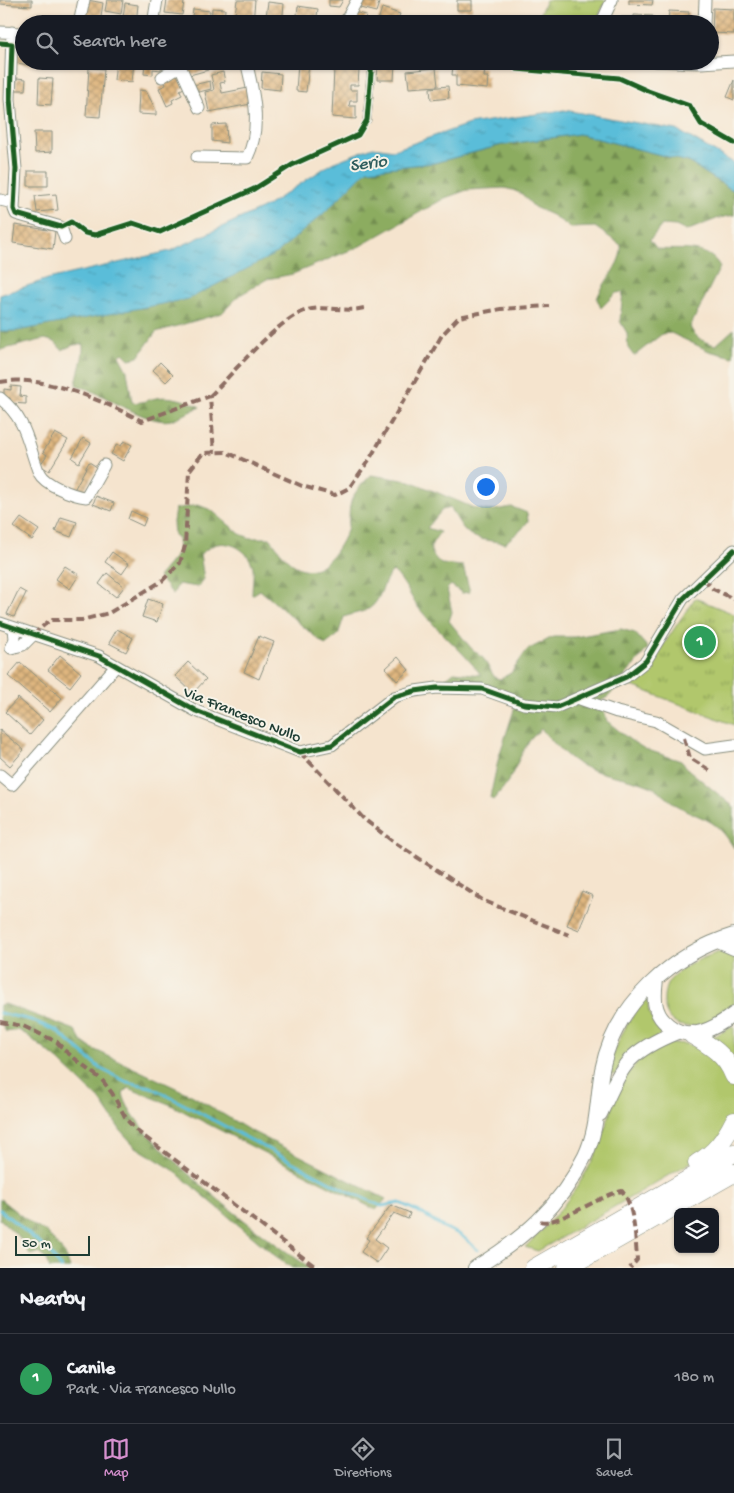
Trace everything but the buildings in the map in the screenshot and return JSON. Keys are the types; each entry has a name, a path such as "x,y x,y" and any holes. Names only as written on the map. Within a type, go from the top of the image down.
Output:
{"highway":[{"path":"684,1033 713,1047 730,1067 734,1076"},
{"path":"608,1225 614,1212 710,1156 723,1141 734,1121"},
{"path":"534,1268 734,1154"},
{"path":"567,1268 734,1173"},
{"path":"691,1208 734,1184"},
{"path":"582,1268 674,1217"}],"street":[{"path":"81,15 84,0"},
{"path":"154,15 156,0"},
{"path":"349,15 357,0"},
{"path":"604,15 612,0"},
{"path":"704,15 705,0"},
{"path":"6,32 16,168 14,203 16,214 60,227 65,239"},
{"path":"719,61 734,61"},
{"path":"162,77 172,70"},
{"path":"183,70 199,108"},
{"path":"197,157 247,158 252,146 256,99 248,70"},
{"path":"367,120 371,70"},
{"path":"0,200 14,203"},
{"path":"0,398 20,421 30,440 40,474 50,483 75,496 86,497 104,465"},
{"name":"Via Francesco Nullo","path":"0,623 100,656 196,711 300,752 332,745 394,697 415,691 437,688 482,689 524,704 557,707 580,699 626,677 646,660 683,599 734,550"},
{"path":"12,648 15,639 14,628"},
{"path":"0,652 23,645 33,635"},
{"path":"0,775 12,785 116,666"},
{"path":"580,699 617,712 656,721 705,750 734,745"},
{"path":"594,1129 603,1068 611,1042 624,1016 637,998 656,979 693,952 734,935"},
{"path":"718,941 734,948"},
{"path":"656,979 657,1010 666,1023 684,1033"},
{"path":"476,1268 502,1252 542,1220 567,1187 586,1154 594,1129 628,1059 645,1045 684,1033 708,1030 734,1014"}],"green space":[{"path":"546,0 606,0 599,15 539,15"},
{"path":"579,134 688,162 734,191 734,215 719,218 686,231 676,226 662,225 650,240 657,249 701,252 715,260 720,267 690,327 701,339 716,345 734,329 733,357 709,351 671,333 662,334 634,356 628,348 627,333 620,321 623,292 616,293 601,308 597,299 616,266 621,252 621,245 595,227 571,228 552,215 534,207 522,194 504,188 467,190 445,198 360,246 293,274 267,279 240,295 222,313 156,332 138,357 129,359 123,353 119,356 127,371 132,402 167,397 200,407 171,420 150,418 76,385 83,355 83,344 73,345 62,350 55,342 45,339 0,350 0,331 17,331 347,189 367,170 434,163 502,145"},
{"path":"371,475 410,481 474,508 489,511 512,507 527,513 528,521 522,529 505,543 484,540 471,535 461,526 451,508 442,510 427,528 440,532 431,545 433,555 441,564 463,566 470,592 462,593 451,585 447,589 452,612 449,621 471,648 483,658 495,678 500,679 511,673 527,650 553,637 575,637 621,629 635,633 648,648 609,696 601,701 607,721 630,740 645,749 681,761 690,771 734,807 734,848 727,837 708,820 685,810 654,788 632,780 594,771 577,763 562,751 541,729 526,747 505,786 493,800 490,798 499,756 516,704 502,688 445,679 454,672 481,675 422,612 398,575 393,571 386,579 380,595 374,604 365,611 344,617 338,635 325,645 260,590 252,595 253,567 248,556 239,548 223,543 210,547 200,554 204,579 198,587 178,584 173,594 158,577 179,552 178,538 174,535 175,509 198,505 211,510 240,534 250,538 270,538 283,555 295,566 308,570 316,568 329,559 340,544 347,530 352,499 358,489"},
{"path":"695,598 734,614 734,725 627,684 647,669"},
{"path":"720,952 734,957 734,1007 715,1019 693,1026 683,1026 674,1022 667,1015 664,1002 668,982 687,966"},
{"path":"647,997 649,1012 662,1033 614,1075 608,1073 614,1052 623,1033 633,1014"},
{"path":"5,1004 75,1030 81,1041 91,1048 193,1096 249,1130 386,1199 376,1210 169,1104 128,1088 123,1093 131,1112 149,1135 175,1161 204,1188 266,1237 311,1268 292,1268 172,1169 136,1147 121,1131 100,1100 58,1060 18,1030 6,1032 0,1018 0,1005"},
{"path":"734,1026 734,1061 710,1038"},
{"path":"672,1043 687,1044 711,1052 734,1084 734,1116 712,1150 538,1251 525,1247 560,1210 589,1167 617,1094 626,1078 637,1063 652,1051"},
{"path":"0,1199 33,1225 47,1233 65,1254 70,1268 49,1268 46,1259 38,1253 30,1255 19,1237 0,1219"}],"water":[{"name":"Serio","path":"564,110 677,130 734,163 734,191 688,162 579,134 502,145 434,163 367,170 324,213 277,253 189,299 17,331 0,331 0,295 48,279 170,251 267,206 332,163 373,147 394,150 469,124"}],"waterway":[{"path":"0,1013 31,1020 57,1031 101,1069 127,1082 151,1087 345,1190 381,1206 400,1203 423,1214 443,1227 461,1235 478,1250"},
{"path":"0,1210 49,1251 61,1268"}],"marked path":[{"path":"33,635 50,620 82,620 109,613 162,581 180,563 185,546 189,471 203,453 226,452 302,486 335,495 349,488 369,460 442,335 459,317 501,309 549,306"},
{"path":"210,396 270,335 296,315 314,309 350,310 364,308"},
{"path":"0,382 35,382 73,391 110,405 142,421 210,396 214,453"},
{"path":"704,579 713,589 734,599"},
{"path":"684,738 690,758 711,771"},
{"path":"300,752 364,819 391,840 484,901 569,935"},
{"path":"0,1022 23,1026 57,1042 64,1050 102,1080 112,1093 127,1120 137,1131 317,1268"},
{"path":"540,1221 547,1222 567,1215 602,1198 622,1191 632,1214 635,1234 637,1260 630,1268"}],"cycle path":[{"path":"0,43 12,44 10,99 16,169 14,209 16,214 61,227 71,222 85,233 95,235 133,223 160,232 254,189 292,165 358,135 367,120 371,70"},
{"path":"528,70 619,78 690,106 701,124 734,143"},
{"path":"0,623 99,656 196,711 300,752 332,745 394,697 415,691 437,688 482,689 524,704 557,707 626,677 646,661 683,599 734,550"}],"place":[{"name":"Canile","path":"700,642"}]}
